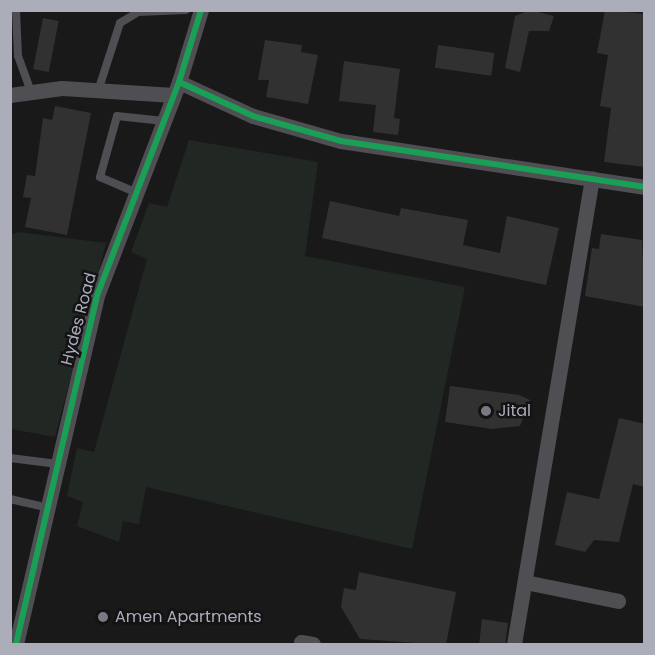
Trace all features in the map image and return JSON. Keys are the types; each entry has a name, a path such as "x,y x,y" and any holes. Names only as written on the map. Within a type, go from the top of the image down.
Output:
{"street":[{"name":"Hydes Road","path":"16,645 98,293 135,192 177,89 201,10"},
{"path":"10,95 99,88 177,89 254,116 341,141 645,187"},
{"path":"514,645 592,178"},
{"path":"525,582 618,601"}],"lane":[{"path":"16,10 18,56 31,92"},
{"path":"99,88 120,22 138,12 186,10"},
{"path":"135,192 100,177 117,117 164,121"},
{"path":"10,458 58,464"},
{"path":"10,499 48,508"}],"shaded area":[{"path":"189,140 318,162 305,256 465,287 412,549 146,487 139,524 123,521 119,542 77,526 83,502 67,496 77,448 94,452 147,259 131,252 149,203 167,207"},
{"path":"19,232 106,243 55,437 11,429 10,235"}],"building":[{"path":"530,10 554,16 549,31 529,31 520,72 505,68 515,16"},
{"path":"605,10 645,14 645,167 604,162 611,108 600,106 608,55 597,53"},
{"path":"43,18 59,21 49,72 33,69"},
{"path":"265,40 302,45 301,52 318,55 308,104 266,97 269,80 258,80"},
{"path":"438,45 494,53 491,76 435,68"},
{"path":"344,61 400,69 394,118 400,119 398,135 373,132 376,105 339,101"},
{"path":"55,106 91,113 67,235 25,227 31,198 23,197 27,175 35,176 43,118 52,120"},
{"path":"330,201 399,216 401,208 468,220 463,245 500,253 507,216 559,228 546,285 322,238"},
{"path":"601,234 642,240 645,307 585,296 592,248 599,249"},
{"name":"Jital","path":"450,386 519,395 530,400 520,426 492,429 445,422"},
{"path":"619,418 645,424 645,487 633,484 619,542 594,540 585,552 555,545 567,492 599,499"},
{"path":"359,572 456,592 446,645 360,639 341,607 344,588 356,590"},
{"path":"482,619 508,623 505,645 479,645"}],"cycle path":[{"path":"16,644 98,293 179,82 201,10"},
{"path":"179,82 253,116 341,141 644,187"}],"place":[{"name":"Jital","path":"486,411"},
{"name":"Amen Apartments","path":"103,617"}]}
